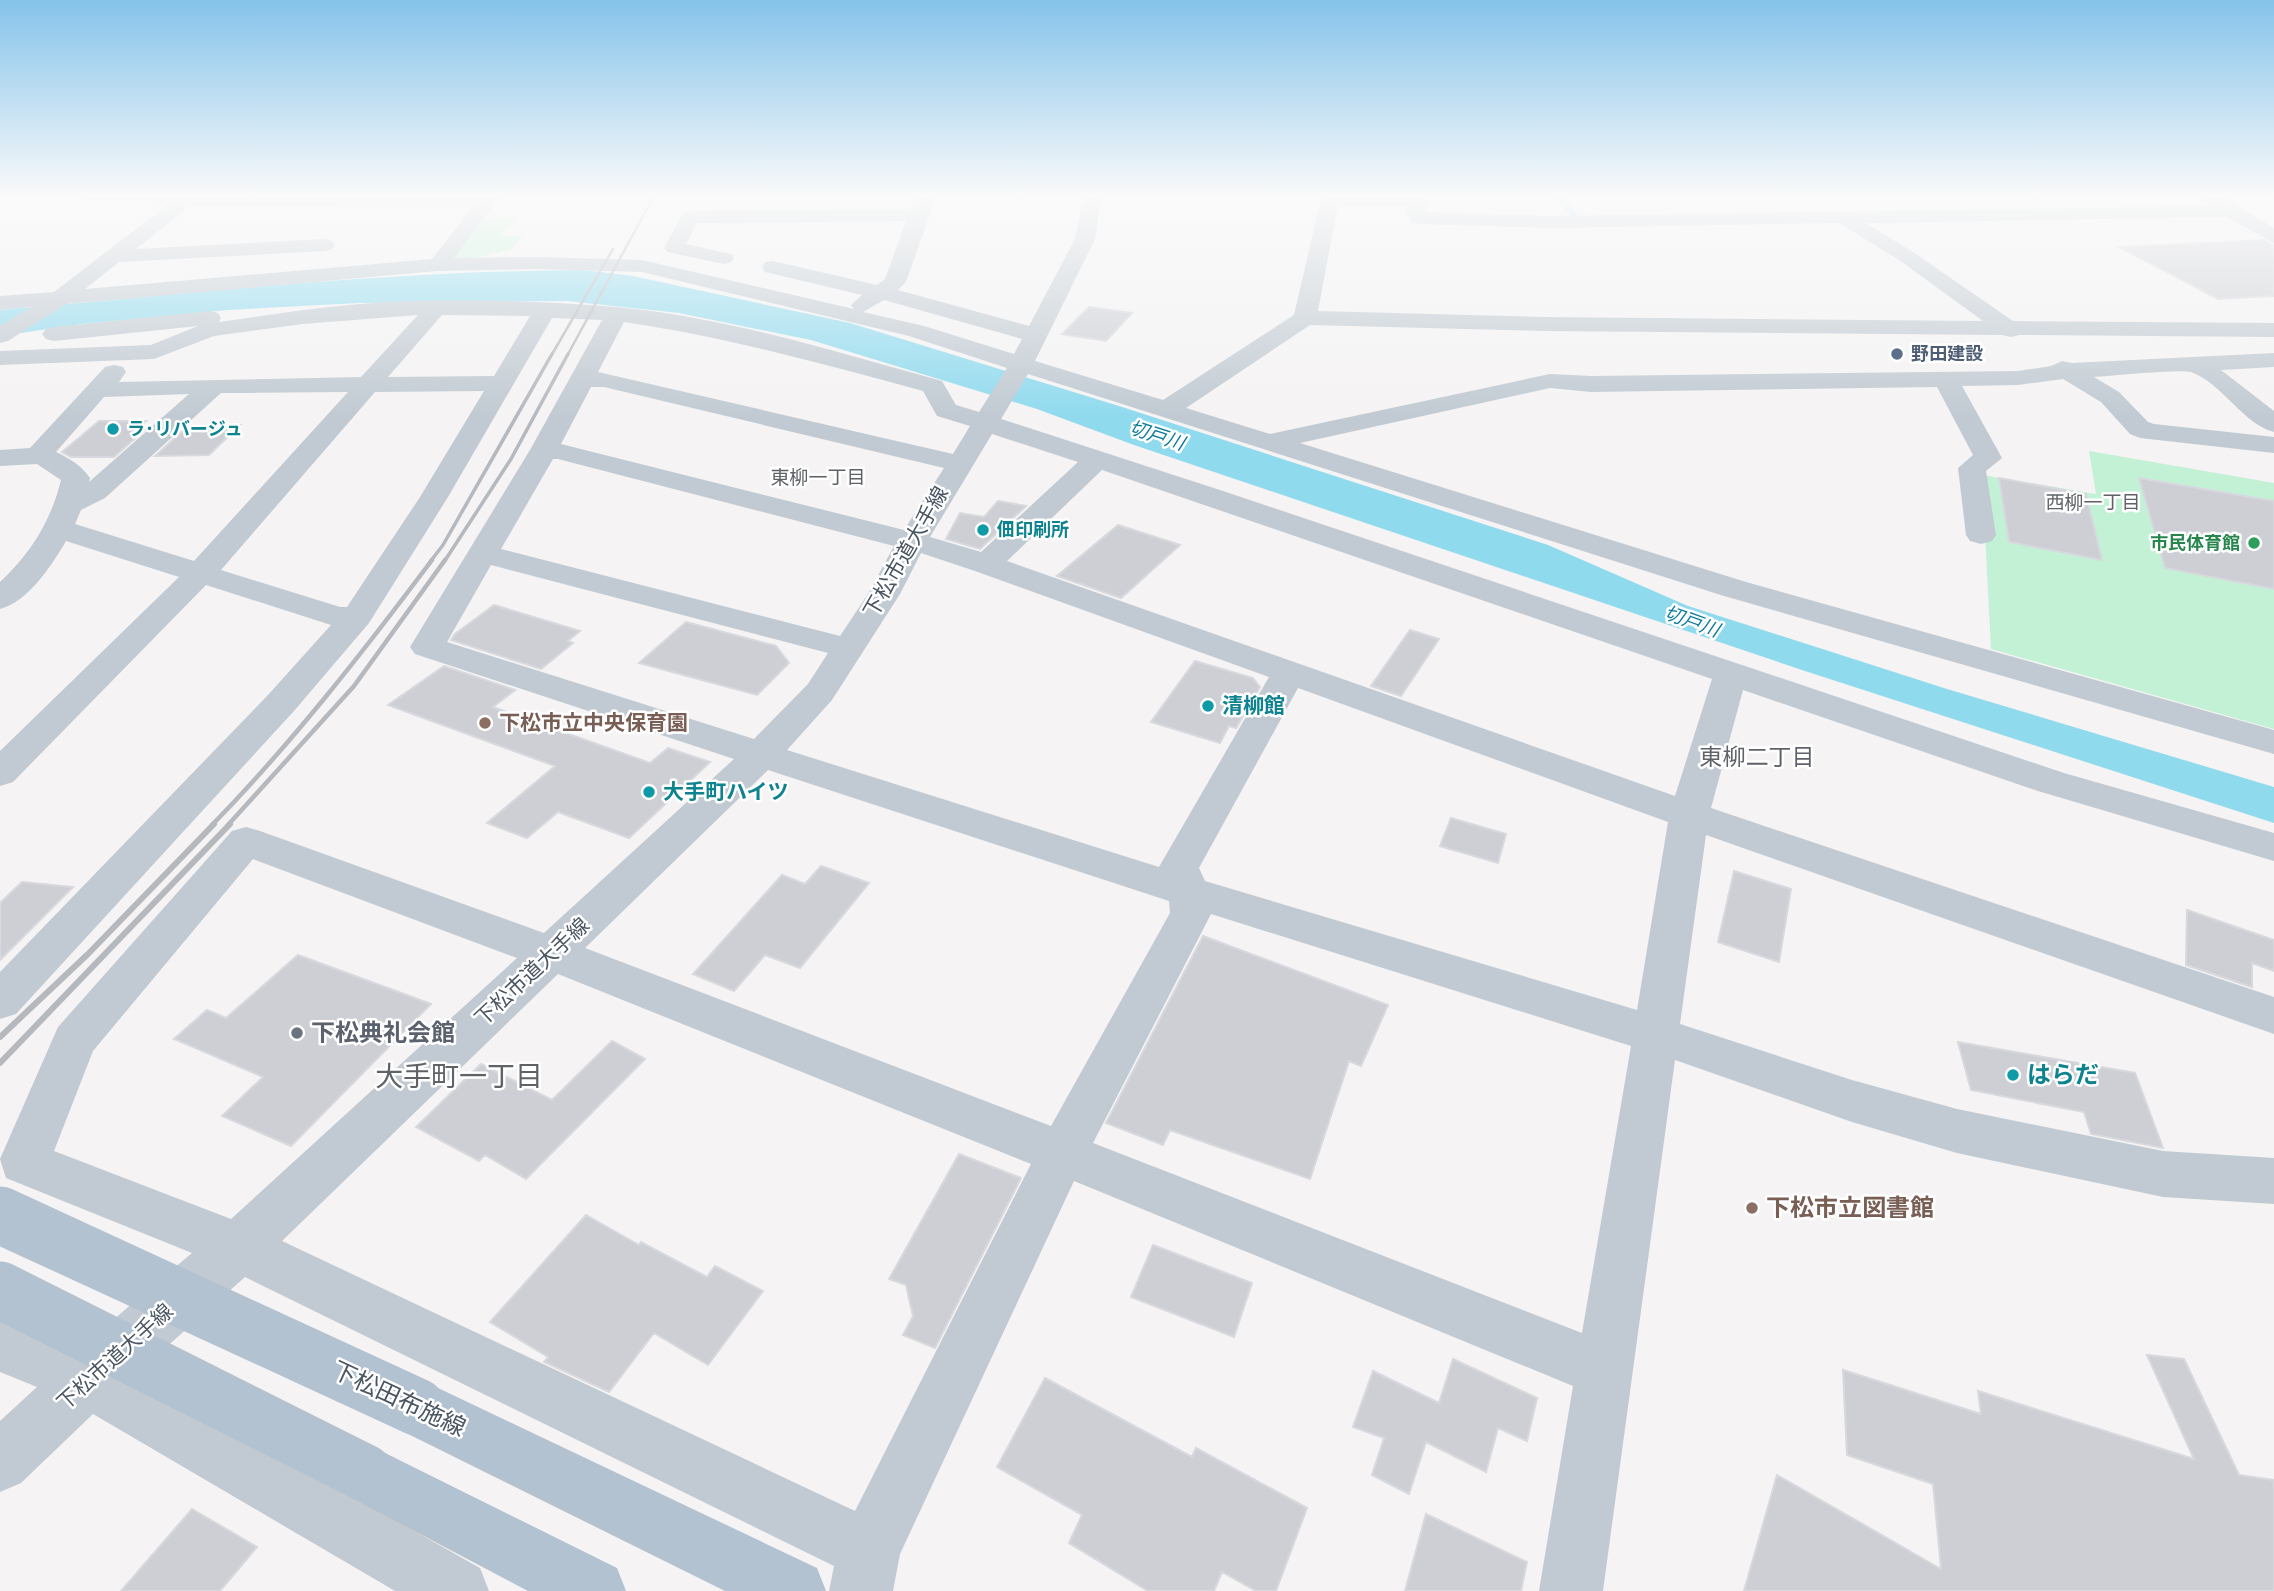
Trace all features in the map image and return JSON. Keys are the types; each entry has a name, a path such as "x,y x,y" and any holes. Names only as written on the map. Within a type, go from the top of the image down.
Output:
{"main road":[{"name":"下松田布施線","path":"0,1215 417,1407 794,1591"},
{"path":"0,1290 594,1591"}],"street":[{"path":"0,339 100,268"},
{"path":"0,303 402,268"},
{"path":"652,268 850,313 1167,409 1735,589 2274,742"},
{"path":"778,268 879,292 1034,335"},
{"path":"850,313 895,282 900,268"},
{"path":"1020,365 1069,268"},
{"path":"1305,318 1316,268"},
{"path":"1923,268 2066,372 2110,397 2140,428 2149,432 2274,445"},
{"path":"0,339 192,319 303,317 436,308 618,314 770,342 933,386 946,410 987,421 1096,460 1216,498 2051,782 2274,847"},
{"path":"0,773 200,574 436,308"},
{"path":"0,1000 263,723 357,616 434,497 545,310"},
{"path":"618,314 544,450 427,647 1189,892 1654,1034 1852,1101 1957,1131 2163,1174 2274,1181"},
{"path":"0,358 133,354 169,347 209,330 303,317"},
{"path":"1167,409 1305,318 1544,340 2007,327 2274,330"},
{"path":"1544,340 1550,382"},
{"path":"41,455 45,445 95,390 133,354"},
{"path":"1269,442 1550,382 1591,384 2018,378 2066,372 2274,360"},
{"path":"2194,364 2232,388 2274,424"},
{"name":"下松市道大手線","path":"0,1462 88,1379 239,1247 760,756 820,692 884,594 958,463 1020,365"},
{"path":"1944,377 1988,458 1972,468 1981,536"},
{"path":"584,379 604,380 958,463"},
{"path":"95,390 501,383"},
{"path":"71,504 95,492 214,386"},
{"path":"544,450 558,451 912,541 986,564 1689,815 2274,1016"},
{"path":"0,458 41,455 61,464 76,478 71,504 42,558 0,598"},
{"path":"986,564 1096,460"},
{"path":"58,531 74,533 338,617 357,616"},
{"path":"482,553 848,648"},
{"path":"1289,672 1179,868 1189,892 1191,913 1061,1154 865,1570 239,1247 24,1162 74,1041 246,841 552,953 1061,1154 1336,1261 1602,1370"},
{"path":"1571,1591 1602,1370 1689,815 1730,675"},
{"path":"0,1344 88,1379 457,1591"}],"green space":[{"path":"2089,451 2274,483 2274,729 1991,649 1982,475 2096,494"}],"water":[{"name":"切戸川","path":"584,270 633,276 850,323 1119,406 1548,545 1688,606 1947,689 2274,787 2274,823 1805,671 1134,445 1037,409 811,340 679,313 567,301 359,303 228,310 82,324 0,336 0,310 437,274"}],"building":[{"path":"2159,268 2274,268 2274,296 2218,299"},
{"path":"1089,307 1132,313 1106,341 1062,334"},
{"path":"99,421 146,421 139,427 148,427 114,457 71,457 62,452"},
{"path":"240,425 209,455 155,456 188,426"},
{"path":"1999,478 2086,494 2102,560 2009,542"},
{"path":"2139,478 2274,501 2274,589 2165,568"},
{"name":"佃印刷所","path":"998,501 1026,506 980,549 946,539 960,513 984,517"},
{"path":"1118,525 1180,545 1121,598 1057,576"},
{"path":"494,605 580,631 568,641 573,643 541,669 451,640 455,634"},
{"path":"686,622 776,646 789,663 757,695 639,663"},
{"path":"1410,630 1439,639 1401,696 1371,686"},
{"name":"清柳館","path":"1195,661 1253,678 1260,687 1236,728 1229,726 1220,743 1151,722"},
{"path":"444,666 515,690 493,707 650,763 668,748 710,762 629,838 558,812 527,838 487,823 555,766 388,705"},
{"path":"1451,818 1506,834 1498,863 1440,846"},
{"path":"821,866 869,883 800,968 765,955 734,991 693,974 782,875 805,884"},
{"path":"1734,871 1791,889 1779,962 1718,942"},
{"path":"22,882 73,887 0,960 0,903"},
{"path":"2187,910 2274,940 2274,971 2252,963 2252,987 2186,965"},
{"path":"1203,936 1388,1005 1361,1066 1349,1061 1310,1179 1170,1130 1163,1145 1106,1123"},
{"path":"298,955 431,1004 291,1146 222,1116 263,1077 174,1039 207,1010 226,1018"},
{"path":"612,1041 645,1059 526,1179 485,1155 479,1161 416,1127 481,1064 552,1100"},
{"path":"1958,1042 2135,1073 2163,1148 2091,1134 2084,1112 1971,1090"},
{"path":"959,1154 1021,1178 935,1348 903,1335 913,1316 906,1285 889,1279"},
{"path":"586,1215 639,1245 641,1242 707,1277 715,1266 763,1291 708,1365 654,1333 609,1392 544,1362 548,1357 490,1322"},
{"path":"1153,1245 1252,1283 1234,1337 1131,1297"},
{"path":"2147,1355 2184,1359 2239,1475 2274,1480 2274,1591 1744,1591 1777,1475 1941,1569 1933,1484 1847,1455 1843,1370 1981,1414 1978,1391 2194,1459"},
{"path":"1453,1359 1537,1398 1527,1441 1498,1428 1486,1472 1426,1442 1409,1494 1372,1475 1384,1438 1353,1427 1373,1371 1439,1403"},
{"path":"1045,1378 1192,1457 1196,1448 1307,1508 1276,1591 1256,1591 1222,1572 1214,1591 1148,1591 1069,1543 1082,1515 997,1467"},
{"path":"192,1509 257,1547 220,1591 121,1591"},
{"path":"1426,1514 1527,1562 1521,1591 1405,1591"}],"railway":[{"path":"551,356 602,268"},
{"path":"567,356 615,268"},
{"path":"430,562 443,545 552,354"},
{"path":"444,562 511,459 568,354"},
{"path":"212,825 326,696 432,560"},
{"path":"228,825 354,686 445,560"},
{"path":"0,1037 88,954 214,824"},
{"path":"0,1063 230,824"}],"place":[{"name":"野田建設","path":"1897,354"},
{"name":"ラ･リバージュ","path":"113,429"},
{"name":"佃印刷所","path":"983,530"},
{"name":"市民体育館","path":"2254,543"},
{"name":"清柳館","path":"1208,706"},
{"name":"下松市立中央保育園","path":"485,723"},
{"name":"大手町ハイツ","path":"649,792"},
{"name":"下松典礼会館","path":"297,1033"},
{"name":"はらだ","path":"2013,1075"},
{"name":"下松市立図書館","path":"1752,1208"}],"district":[{"name":"東柳一丁目","path":"818,477"},
{"name":"西柳一丁目","path":"2093,502"},
{"name":"東柳二丁目","path":"1757,757"},
{"name":"大手町一丁目","path":"459,1076"}]}
